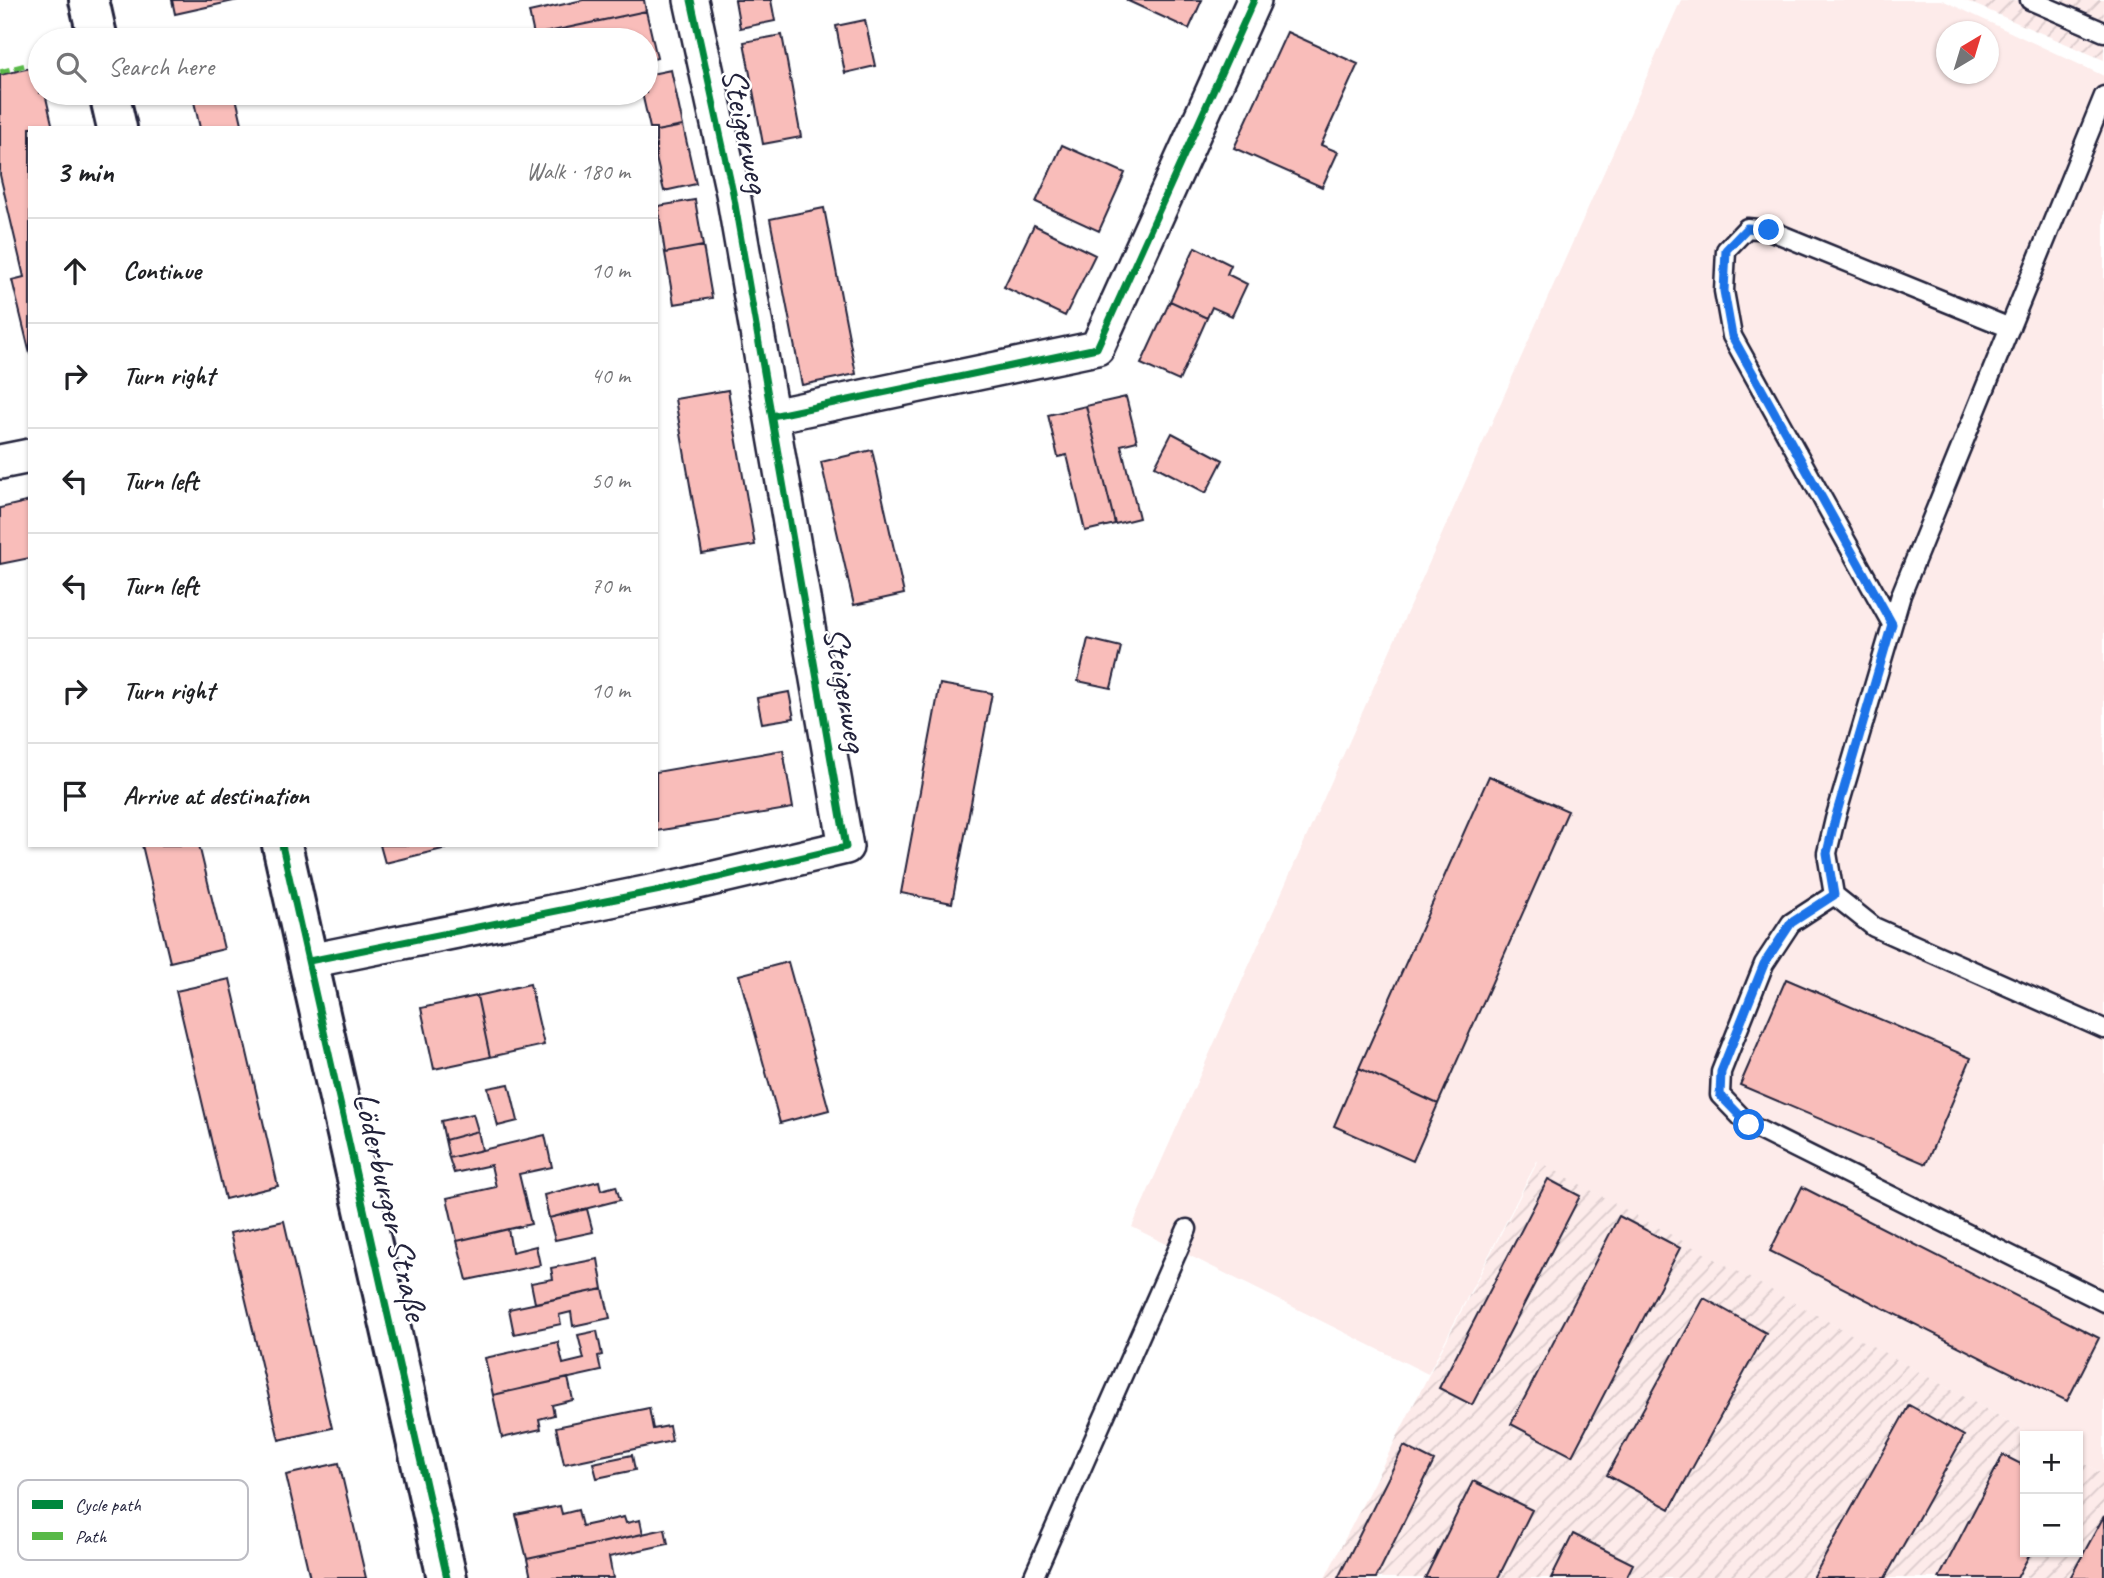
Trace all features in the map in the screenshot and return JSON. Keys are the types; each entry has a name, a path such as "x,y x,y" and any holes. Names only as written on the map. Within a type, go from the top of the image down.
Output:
{"street":[{"path":"89,0 95,28"},
{"name":"Steigerweg","path":"309,961 685,885 846,847 733,193 691,0"},
{"path":"772,416 1097,348 1254,0"},
{"path":"112,105 117,126"},
{"path":"0,462 28,456"},
{"name":"Löderburger Straße","path":"282,847 447,1578"}],"lane":[{"path":"2031,0 2104,32"},
{"path":"2104,96 1901,595 1827,853 1834,895 1874,927 2104,1030"},
{"path":"1892,624 1732,336 1724,291 1726,250 1747,228 1769,230 2010,328"},
{"path":"1834,895 1791,923 1764,964 1721,1072 1720,1095 1749,1125 2104,1302"},
{"path":"1032,1578 1187,1229"}],"shaded area":[{"path":"1681,0 1942,0 1987,21 1936,21 1936,84 1999,84 1999,27 2104,76 2104,1469 2102,1473 2083,1463 2083,1431 2026,1431 1537,1161 1428,1374 1132,1227"},
{"path":"1964,0 2104,0 2104,60"},
{"path":"1538,1161 2026,1431 2020,1431 2020,1557 2083,1557 2083,1463 2104,1474 2104,1578 1325,1578"}],"building":[{"path":"172,0 238,0 175,14"},
{"path":"583,0 644,0 646,11 567,28 532,28 529,12"},
{"path":"735,0 771,0 775,21 740,28"},
{"path":"1126,0 1202,0 1189,29"},
{"path":"646,11 650,28 567,28"},
{"path":"865,20 875,66 845,73 836,26"},
{"path":"1287,32 1358,64 1321,145 1338,152 1322,187 1234,148"},
{"path":"782,35 801,137 763,144 744,42"},
{"path":"28,69 28,105 48,105 53,126 28,126 28,346 12,280 24,277 0,175 0,75"},
{"path":"671,70 683,126 658,131 658,126 650,126 645,105 658,105 658,73"},
{"path":"195,105 238,105 243,126 200,126"},
{"path":"683,126 696,184 664,191 658,166 658,131"},
{"path":"1062,145 1125,173 1099,231 1036,202"},
{"path":"695,200 703,246 665,253 658,206"},
{"path":"824,208 856,374 802,385 770,219"},
{"path":"1034,225 1095,255 1065,316 1004,287"},
{"path":"703,246 712,298 674,304 665,253"},
{"path":"1195,247 1231,265 1227,274 1247,284 1232,316 1212,307 1207,318 1170,301"},
{"path":"1170,301 1207,318 1179,381 1141,364"},
{"path":"728,390 755,545 702,554 675,399"},
{"path":"1126,397 1137,441 1121,445 1139,518 1115,524 1086,406"},
{"path":"1086,406 1115,524 1085,531 1067,455 1058,457 1048,415"},
{"path":"1172,433 1223,460 1206,493 1155,466"},
{"path":"872,450 904,594 854,605 821,462"},
{"path":"28,501 28,558 0,564 0,508"},
{"path":"1088,639 1121,647 1111,688 1078,681"},
{"path":"940,684 992,693 952,903 901,893"},
{"path":"789,692 794,718 762,723 757,698"},
{"path":"783,750 793,808 658,831 658,772"},
{"path":"1489,776 1568,811 1438,1104 1359,1068"},
{"path":"142,847 199,847 224,949 170,962"},
{"path":"381,847 451,847 385,863"},
{"path":"788,962 829,1110 780,1123 739,975"},
{"path":"230,979 278,1186 225,1199 176,991"},
{"path":"1786,979 1971,1058 1926,1164 1740,1085"},
{"path":"530,984 544,1045 490,1057 477,996"},
{"path":"477,996 490,1057 434,1069 421,1008"},
{"path":"1359,1068 1438,1104 1413,1161 1334,1126"},
{"path":"509,1084 518,1121 498,1126 488,1088"},
{"path":"473,1114 478,1131 445,1140 441,1121"},
{"path":"478,1131 482,1150 449,1158 445,1140"},
{"path":"545,1135 552,1167 519,1174 531,1224 457,1241 447,1198 496,1187 491,1165 454,1173 449,1158"},
{"path":"1548,1179 1580,1196 1472,1405 1439,1388"},
{"path":"599,1181 601,1190 616,1186 620,1200 549,1218 544,1195"},
{"path":"1802,1187 2099,1338 2067,1401 1770,1251"},
{"path":"587,1209 593,1232 555,1240 549,1218"},
{"path":"1619,1216 1680,1248 1572,1456 1511,1424"},
{"path":"284,1221 332,1428 279,1440 230,1233"},
{"path":"508,1229 512,1252 536,1246 540,1265 467,1280 457,1241"},
{"path":"598,1259 603,1289 535,1303 531,1283 553,1279 551,1268"},
{"path":"603,1289 610,1318 573,1326 571,1312 559,1315 561,1324 514,1334 509,1309"},
{"path":"1704,1298 1766,1333 1670,1509 1607,1475"},
{"path":"597,1331 602,1355 598,1356 601,1371 493,1395 485,1358 558,1342 563,1364 584,1359 578,1335"},
{"path":"568,1378 573,1400 552,1405 554,1415 539,1419 541,1429 502,1438 493,1395"},
{"path":"1909,1405 1964,1436 1885,1578 1813,1578"},
{"path":"649,1408 653,1429 669,1426 672,1441 564,1464 556,1427"},
{"path":"1404,1446 1434,1461 1376,1578 1338,1578"},
{"path":"632,1455 635,1470 597,1478 593,1463"},
{"path":"2003,1455 2020,1464 2020,1557 2028,1557 2017,1578 1939,1578"},
{"path":"339,1463 366,1578 310,1578 286,1475"},
{"path":"1473,1481 1532,1510 1498,1578 1425,1578"},
{"path":"560,1506 562,1514 578,1510 582,1526 624,1517 626,1523 640,1520 643,1534 527,1559 516,1515"},
{"path":"2104,1516 2104,1578 2070,1578"},
{"path":"665,1529 668,1544 609,1557 613,1578 531,1578 527,1559"},
{"path":"1573,1534 1633,1564 1626,1578 1551,1578"}],"marked path":[{"path":"0,72 28,64"}],"cycle path":[{"path":"309,961 685,885 846,847 733,193 691,0"},
{"path":"772,416 1097,348 1254,0"},
{"path":"282,847 447,1578"}],"route":[{"path":"1749,1125 1720,1095 1721,1072 1764,964 1791,923 1834,895 1827,853 1892,624 1732,336 1724,291 1726,250 1747,228 1769,230"}]}
